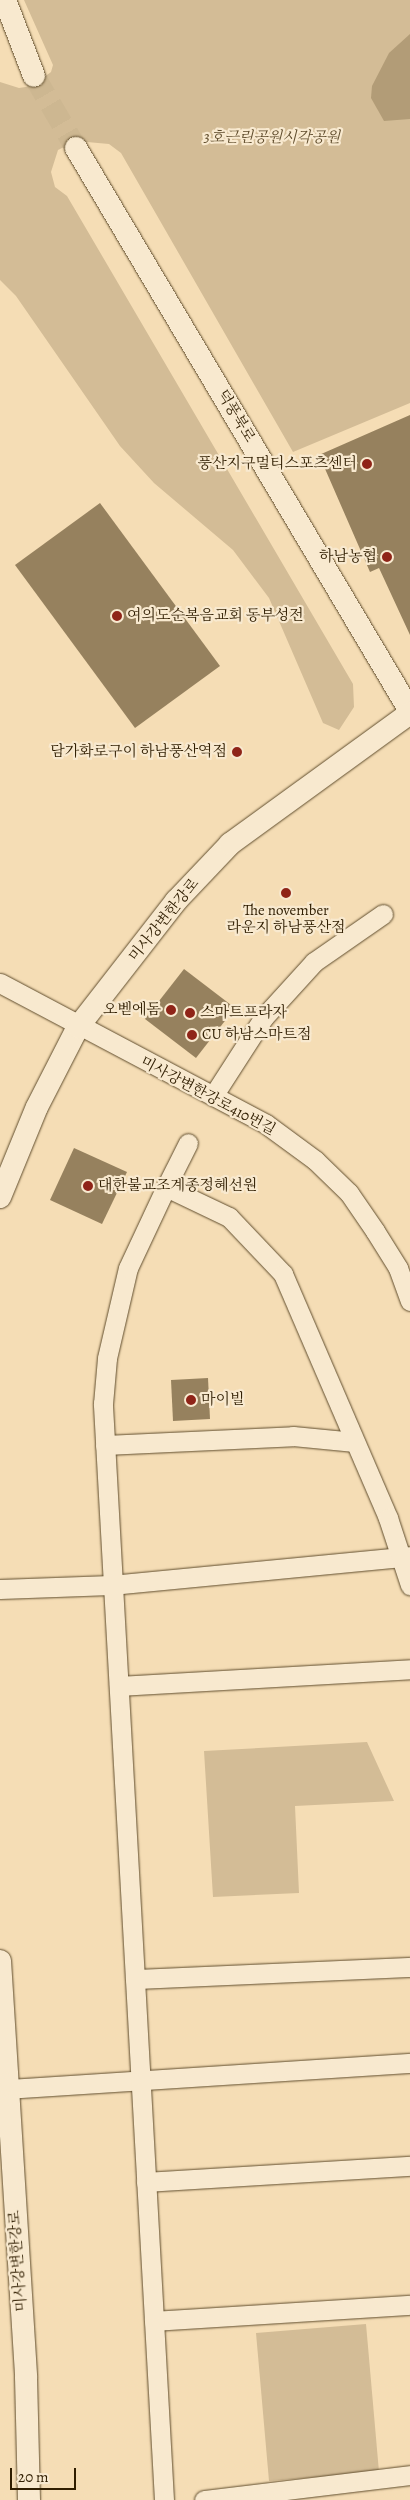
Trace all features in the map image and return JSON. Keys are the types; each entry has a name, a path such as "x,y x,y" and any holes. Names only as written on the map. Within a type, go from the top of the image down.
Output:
{"street":[{"path":"5,0 34,76"},
{"name":"덕풍북로","path":"76,148 410,712"},
{"name":"미사강변한강로","path":"0,1197 37,1107 78,1027 176,901 230,844 410,712"},
{"path":"213,1096 264,1017 314,962 383,914"},
{"name":"미사강변한강로410번길","path":"0,983 78,1027 266,1124 316,1160 349,1193 398,1268 410,1301"},
{"path":"164,2500 119,1686 111,1585 105,1445 107,1358 128,1268 188,1144"},
{"path":"166,1187 229,1217 283,1274 406,1558 410,1585"},
{"path":"105,1445 293,1436 355,1442"},
{"path":"0,1590 111,1585 406,1558"},
{"path":"119,1686 410,1669"},
{"name":"미사강변한강로","path":"0,1961 28,2408 29,2500"},
{"path":"135,1979 410,1967"},
{"path":"7,2088 410,2063"},
{"path":"146,2182 410,2166"},
{"path":"154,2322 410,2305"},
{"path":"204,2500 410,2475"}],"green space":[{"name":"3호근린공원시각공원","path":"24,0 410,0 410,403 293,452 121,153 109,144 76,141 58,150 51,172 55,187 67,196 353,684 354,707 339,730 323,723 269,598 233,550 154,483 120,446 16,296 0,280 0,82 19,88 32,86 51,72 53,65"},
{"path":"367,1742 394,1801 295,1806 299,1893 213,1897 204,1751"},
{"path":"366,2324 379,2472 269,2481 256,2333"}],"shaded area":[{"path":"410,34 410,119 384,121 371,98 372,86 389,53"}],"building":[{"name":"풍산지구멀티스포츠센터","path":"410,415 410,635 379,568 370,572 319,455"},
{"name":"여의도순복음교회 동부성전","path":"100,503 220,666 135,728 15,565"},
{"name":"스마트프라자","path":"184,969 235,1008 196,1058 145,1019"},
{"name":"대한불교조계종정혜선원","path":"74,1148 127,1172 102,1224 50,1200"},
{"name":"마이빌","path":"208,1378 210,1419 173,1421 171,1380"}],"tunnel":[{"path":"34,76 76,148"}],"place":[{"name":"풍산지구멀티스포츠센터","path":"367,464"},
{"name":"하남농협","path":"387,557"},
{"name":"여의도순복음교회 동부성전","path":"117,616"},
{"name":"담가화로구이 하남풍산역점","path":"237,752"},
{"name":"The november 라운지 하남풍산점","path":"286,893"},
{"name":"오벧에돔","path":"171,1010"},
{"name":"스마트프라자","path":"190,1013"},
{"name":"CU 하남스마트점","path":"192,1035"},
{"name":"대한불교조계종정혜선원","path":"88,1186"},
{"name":"마이빌","path":"191,1400"}]}
